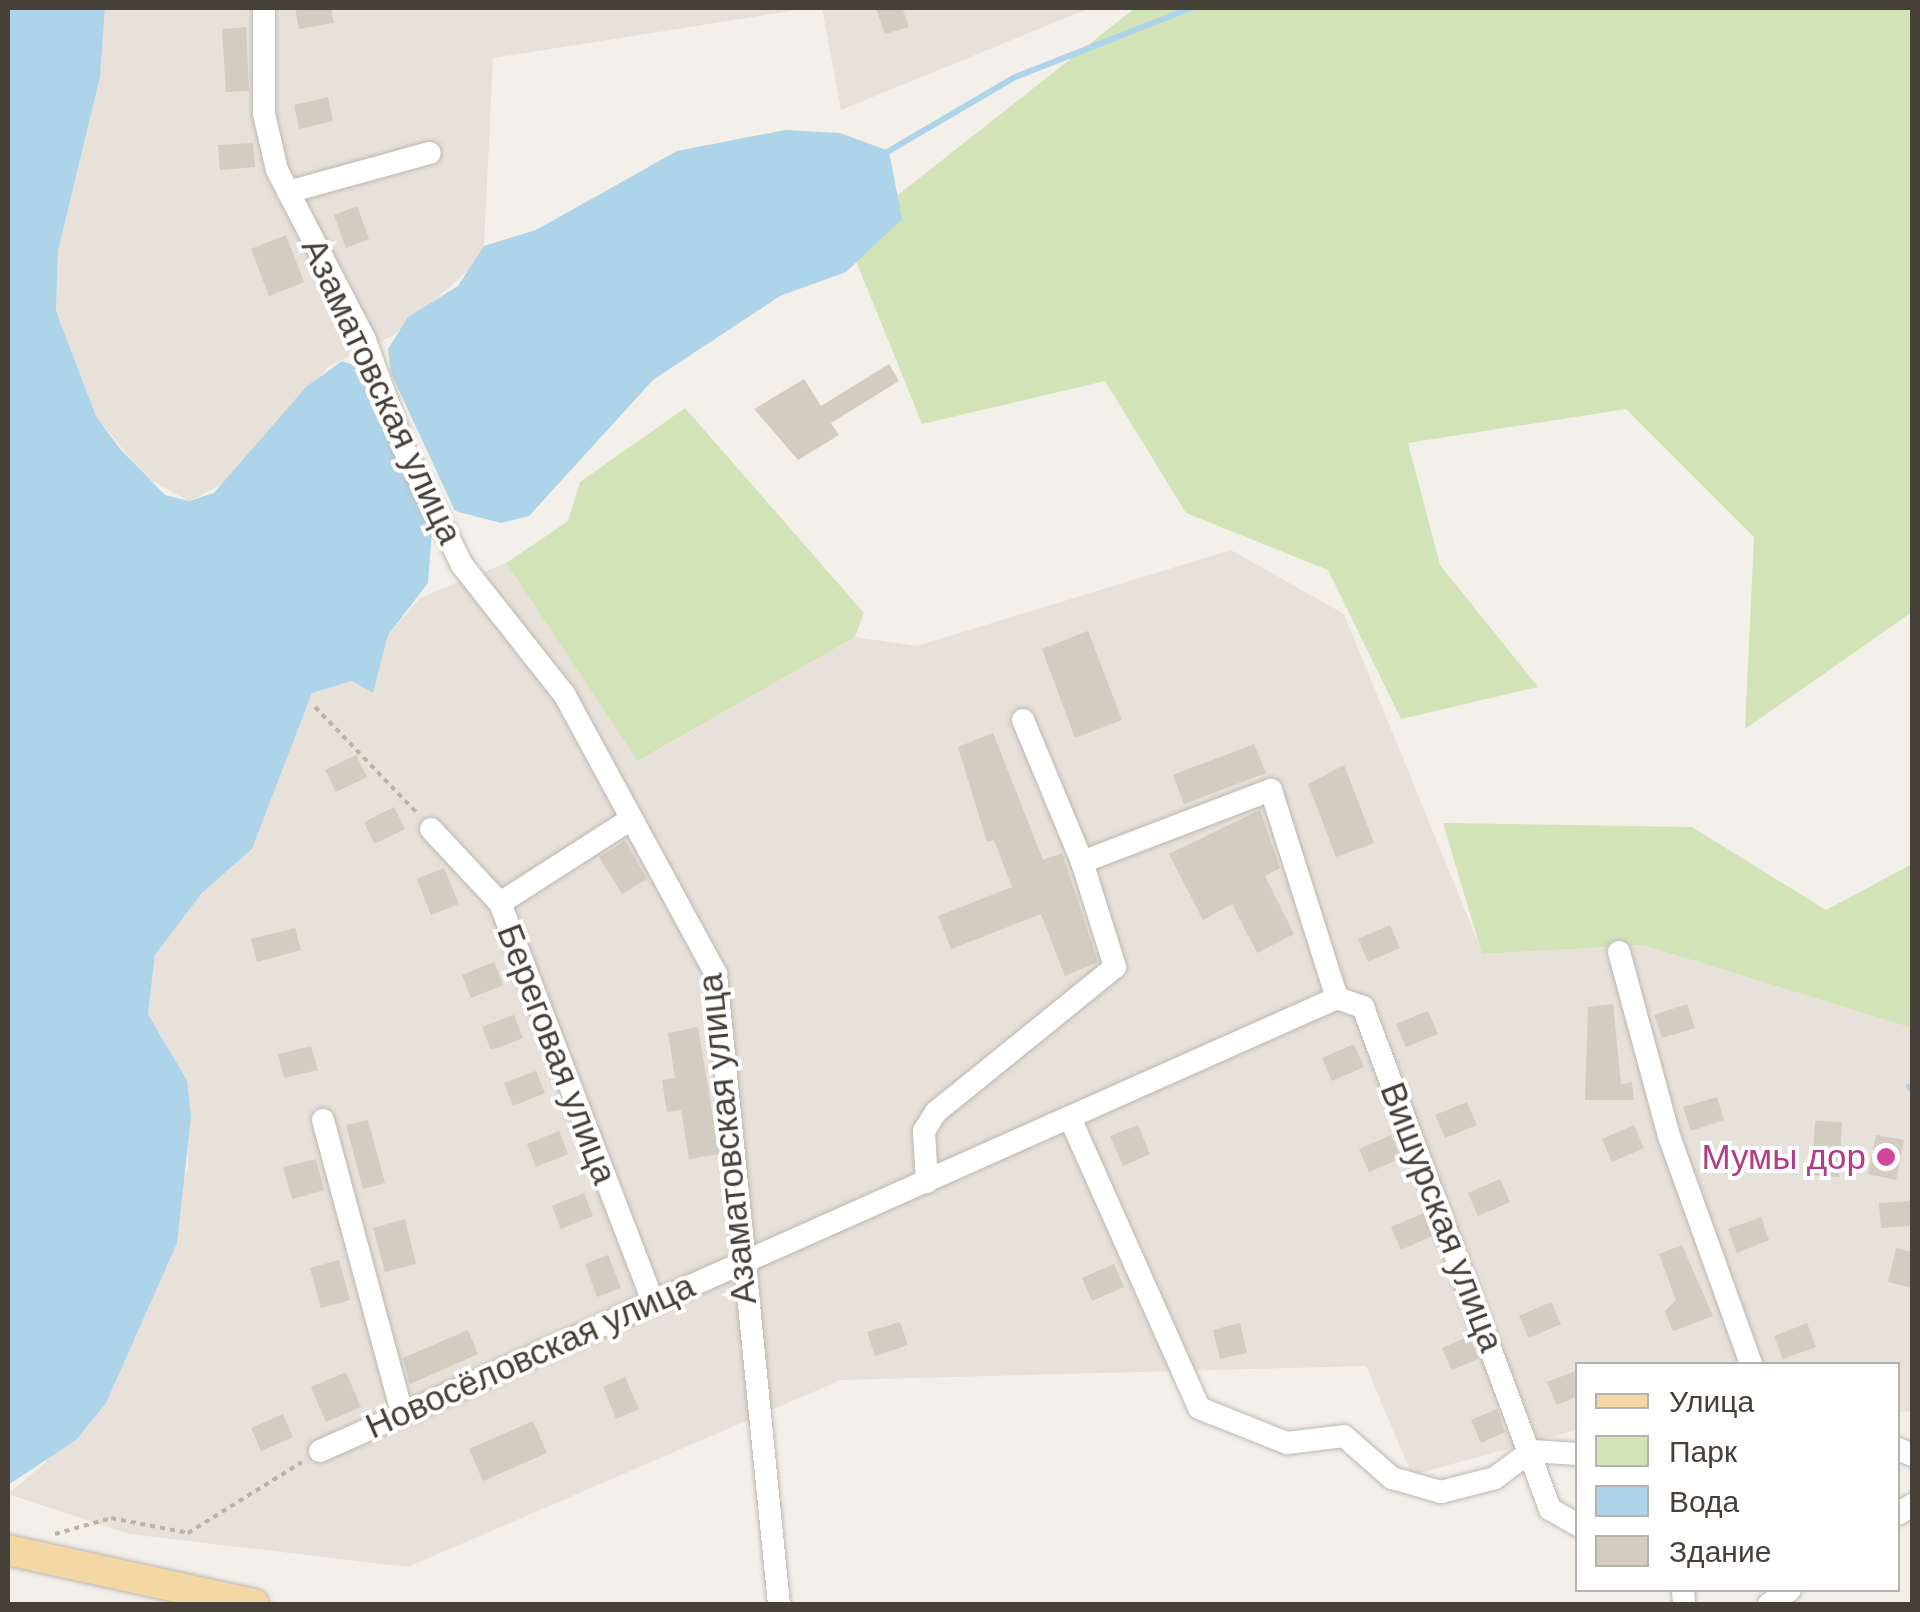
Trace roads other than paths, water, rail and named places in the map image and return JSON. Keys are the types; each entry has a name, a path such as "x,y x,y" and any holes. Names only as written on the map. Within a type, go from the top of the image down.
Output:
{"main road":[{"path":"8,1550 254,1604"}],"street":[{"name":"Азаматовская улица","path":"264,8 264,114 288,192 462,565 564,694 628,820 716,974 741,1261 779,1604"},
{"path":"288,192 430,153"},
{"path":"927,1182 924,1131 936,1112 1115,968 1082,862 1023,720"},
{"path":"1082,862 1271,790 1337,998"},
{"path":"500,903 628,820"},
{"name":"Береговая улица","path":"431,828 500,903 652,1299"},
{"path":"1618,952 1670,1136 1750,1362"},
{"name":"Новосёловская улица","path":"320,1451 652,1299 927,1182 1337,998"},
{"name":"Вишурская улица","path":"1337,998 1363,1008 1550,1509 1575,1523"},
{"path":"1070,1118 1199,1408 1287,1443 1344,1436 1392,1478 1442,1492 1495,1478 1531,1451 1575,1454"},
{"path":"323,1120 402,1413"}],"water":[{"path":"8,8 105,8 100,77 58,251 56,311 96,416 121,450 165,495 189,501 214,493 306,387 342,361 362,368 432,530 428,583 388,635 373,693 352,681 312,693 252,849 202,893 155,955 148,1014 187,1080 191,1117 177,1243 106,1403 76,1440 8,1485"},
{"path":"785,130 840,133 889,151 902,219 846,272 780,296 653,380 529,516 501,523 455,511 391,373 388,349 408,317 458,286 484,246 536,230 677,151"}],"waterway":[{"path":"882,155 1013,78 1191,8"},
{"path":"1909,1087 1912,1090"}],"place":[{"name":"Мумы дор","path":"1886,1157"}]}
